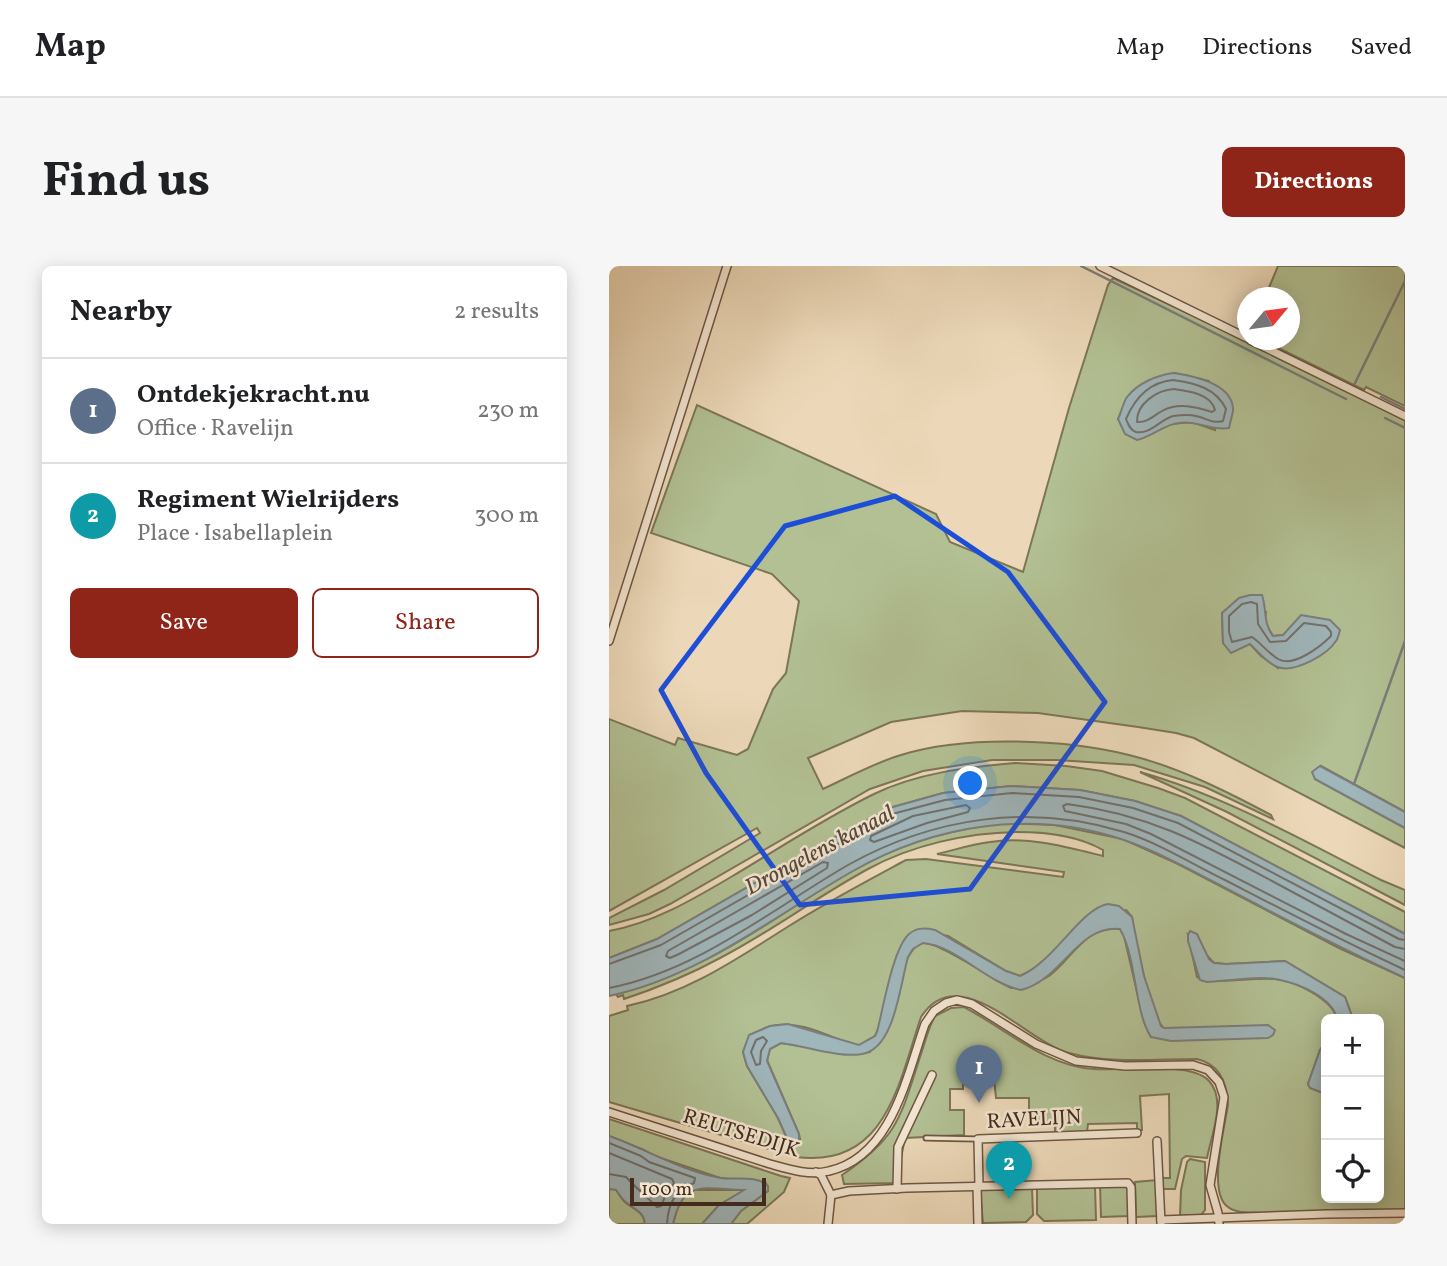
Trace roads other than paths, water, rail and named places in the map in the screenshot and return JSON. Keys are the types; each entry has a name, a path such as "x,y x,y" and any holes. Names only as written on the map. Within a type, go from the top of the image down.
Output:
{"street":[{"path":"609,641 727,266"},
{"path":"1100,266 1237,333"},
{"path":"1271,350 1405,416"},
{"name":"REUTSEDIJK","path":"609,1112 796,1171 829,1171 860,1155 879,1137 893,1118 925,1024 934,1011 957,1000 972,1004 1036,1044 1076,1061 1125,1066 1193,1065 1208,1070 1219,1082 1224,1097 1210,1185 1219,1221"},
{"path":"897,1189 898,1147 932,1075"},
{"name":"RAVELIJN","path":"978,1224 978,1139 1137,1133"},
{"path":"1157,1141 1161,1222 1178,1219 1219,1221 1405,1213"},
{"path":"816,1172 821,1175 831,1195 828,1224"},
{"path":"831,1195 849,1191 897,1189 1128,1183 1131,1186 1132,1224"}],"lane":[{"path":"926,1138 978,1139"}],"water":[{"path":"1174,373 1211,383 1227,394 1233,411 1229,428 1186,422 1174,424 1137,440 1125,434 1118,419 1127,397 1148,380"},
{"path":"1262,595 1268,626 1273,636 1283,635 1301,615 1330,620 1340,630 1337,639 1319,656 1288,668 1273,665 1250,644 1231,653 1223,643 1222,613 1239,598"},
{"path":"1320,766 1405,812 1405,828 1315,779 1312,772"},
{"name":"Drongelens kanaal","path":"1011,786 1080,790 1135,801 1181,816 1405,934 1405,978 1183,866 1124,840 1055,825 1020,824 951,832 884,855 706,960 675,975 609,996 609,958 657,939 826,842 893,807 943,793"},
{"path":"1108,904 1119,906 1132,917 1144,976 1161,1026 1268,1025 1275,1030 1273,1035 1268,1038 1171,1041 1151,1037 1141,1013 1130,955 1120,929 1105,930 1093,935 1081,943 1048,976 1021,990 996,980 948,951 923,943 913,949 908,957 889,1028 873,1050 844,1055 781,1043 770,1049 767,1061 799,1134 799,1142 794,1146 789,1143 778,1118 747,1066 743,1052 749,1035 770,1026 788,1024 859,1045 877,1032 893,965 903,941 915,930 935,930 1006,971 1020,976 1044,960 1087,915"},
{"path":"1190,931 1197,934 1209,959 1214,963 1285,961 1345,997 1351,1014 1335,1014 1315,993 1288,982 1264,978 1207,982 1200,980 1188,935"},
{"path":"1320,1050 1321,1092 1310,1088 1308,1084"},
{"path":"609,1136 706,1175 758,1180 768,1186 768,1191 741,1211 731,1224 702,1224 719,1205 744,1190 698,1189 683,1199 673,1224 645,1224 639,1212 616,1190 609,1189"}],"waterway":[{"path":"1081,266 1346,399"},
{"path":"1355,383 1405,281"},
{"path":"1381,397 1405,409"},
{"path":"1385,418 1405,428"},
{"path":"1354,784 1405,641"}],"place":[{"name":"Ontdekjekracht.nu","path":"979,1103"},
{"name":"Regiment Wielrijders","path":"1009,1199"}]}
